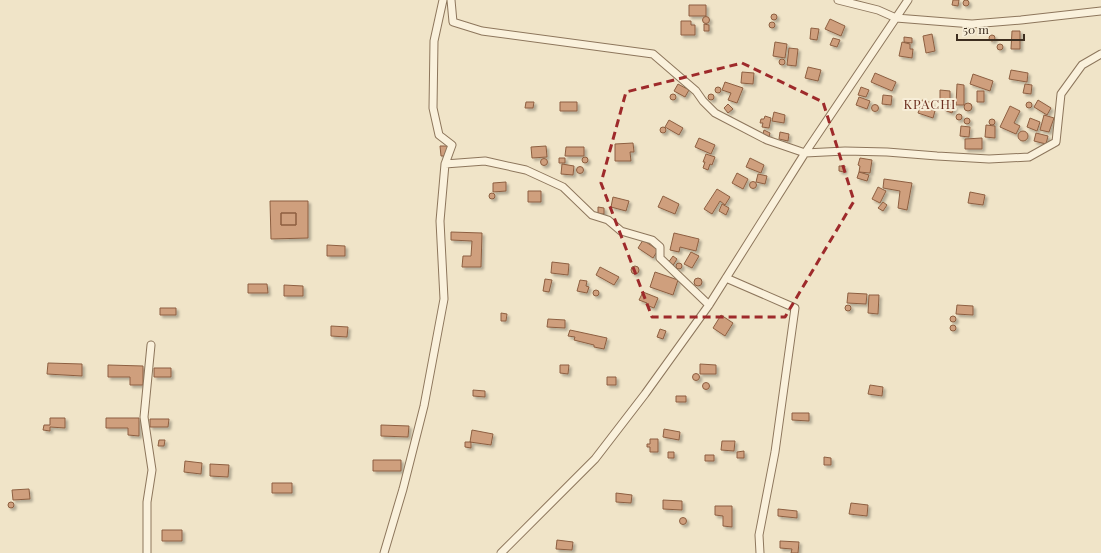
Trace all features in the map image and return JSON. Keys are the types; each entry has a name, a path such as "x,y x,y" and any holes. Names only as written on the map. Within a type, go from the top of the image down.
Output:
{"street":[{"path":"384,553 403,489 424,406 444,299 440,222 445,164 452,145 439,135 433,108 434,41 443,0"},
{"path":"451,0 453,22 482,31 652,54 696,91 703,101 715,113 767,140 805,153 887,152 989,159 1029,157 1056,142 1061,94 1082,65 1101,54"},
{"path":"838,0 878,10 896,18 972,24 1101,11"},
{"path":"501,553 595,459 645,394 709,305 805,153 908,0"},
{"path":"445,164 485,161 526,170 563,187 592,215 608,220 621,231 652,240 660,247 660,258 709,305"},
{"path":"726,278 795,308 775,452 759,535 760,553"},
{"path":"147,553 148,502 152,470 144,417 151,345"}],"highlighted area":[{"path":"742,63 823,102 854,201 785,317 652,317 601,183 626,92"}],"building":[{"path":"953,0 959,0 958,6 952,5"},
{"path":"966,0 969,3 966,6 963,3"},
{"path":"689,5 706,5 706,16 689,16"},
{"path":"774,14 777,17 774,20 771,17"},
{"path":"706,17 709,20 706,23 703,20"},
{"path":"830,19 845,26 841,36 825,29"},
{"path":"681,21 691,21 691,25 695,25 695,35 681,35"},
{"path":"772,22 775,25 772,28 769,25"},
{"path":"704,24 709,25 709,31 704,31"},
{"path":"811,28 819,29 817,40 810,39"},
{"path":"1012,31 1020,31 1020,49 1011,49"},
{"path":"932,34 935,51 926,53 923,36"},
{"path":"992,35 995,38 992,41 989,38"},
{"path":"904,37 912,38 912,43 904,42"},
{"path":"833,38 840,40 837,47 830,45"},
{"path":"775,42 787,44 785,58 773,56"},
{"path":"902,42 910,44 910,49 913,49 912,58 899,56"},
{"path":"1000,44 1003,47 1000,50 997,47"},
{"path":"789,48 798,49 796,66 787,65"},
{"path":"782,59 785,62 782,65 779,62"},
{"path":"808,67 821,70 818,81 805,78"},
{"path":"1011,70 1028,73 1027,82 1009,79"},
{"path":"742,72 754,73 753,84 741,83"},
{"path":"875,73 896,82 892,91 871,82"},
{"path":"973,74 993,81 990,91 970,84"},
{"path":"725,82 743,88 737,103 728,100 731,93 722,90"},
{"path":"678,84 689,90 685,97 674,91"},
{"path":"957,84 964,85 964,105 956,105"},
{"path":"1025,84 1032,85 1031,94 1023,93"},
{"path":"718,87 721,90 718,93 715,90"},
{"path":"861,87 869,90 866,97 858,95"},
{"path":"940,90 950,91 950,100 940,99"},
{"path":"977,91 984,91 984,102 977,102"},
{"path":"673,94 676,97 673,100 670,97"},
{"path":"711,94 714,97 711,100 708,97"},
{"path":"883,95 892,96 891,105 882,104"},
{"path":"859,97 870,101 867,109 856,105"},
{"path":"922,100 932,103 930,109 935,111 933,118 918,113"},
{"path":"1038,100 1051,108 1047,115 1034,107"},
{"path":"526,102 534,102 533,108 525,108"},
{"path":"560,102 577,102 577,111 560,111"},
{"path":"1029,102 1032,105 1029,108 1026,105"},
{"path":"947,103 955,106 952,113 944,110"},
{"path":"966,103 970,103 972,107 970,111 966,111 964,109 964,105"},
{"path":"728,104 733,109 728,113 724,108"},
{"path":"875,105 878,108 875,111 872,108"},
{"path":"1010,106 1020,111 1014,123 1020,126 1016,134 1000,127"},
{"path":"774,112 785,115 784,123 772,121"},
{"path":"959,114 962,117 959,120 956,117"},
{"path":"1044,115 1054,118 1049,132 1040,130"},
{"path":"765,116 771,118 769,128 762,127 763,123 760,123 761,119 764,119"},
{"path":"967,118 970,121 967,124 964,121"},
{"path":"1030,118 1040,122 1037,131 1027,127"},
{"path":"992,119 995,122 992,125 989,122"},
{"path":"669,120 683,128 679,135 665,127"},
{"path":"986,125 995,126 995,138 985,137"},
{"path":"961,126 970,127 969,137 960,136"},
{"path":"663,127 666,130 663,133 660,130"},
{"path":"764,130 770,133 769,137 763,134"},
{"path":"1023,131 1028,136 1023,141 1018,136"},
{"path":"780,132 789,134 788,141 779,139"},
{"path":"1036,133 1048,136 1046,144 1034,141"},
{"path":"699,138 715,145 711,154 695,147"},
{"path":"982,138 982,149 965,149 965,139"},
{"path":"633,143 634,152 630,152 631,161 615,161 615,144"},
{"path":"440,146 448,146 448,156 441,156"},
{"path":"546,146 547,157 532,158 531,147"},
{"path":"566,147 584,147 584,156 565,156"},
{"path":"706,154 715,157 708,170 703,168 705,162 703,162"},
{"path":"585,157 588,160 585,163 582,160"},
{"path":"559,158 565,158 565,163 559,163"},
{"path":"750,158 764,165 761,173 746,167"},
{"path":"860,158 872,160 870,173 859,172 860,166 858,165"},
{"path":"544,159 547,162 544,165 541,162"},
{"path":"562,164 574,166 573,175 561,174"},
{"path":"839,166 845,166 844,172 839,171"},
{"path":"580,167 583,170 580,173 577,170"},
{"path":"859,172 869,175 867,181 857,178"},
{"path":"737,173 748,179 743,189 732,183"},
{"path":"758,174 767,176 765,184 756,182"},
{"path":"884,179 912,183 907,210 898,208 900,191 883,188"},
{"path":"506,182 506,191 493,192 493,183"},
{"path":"753,182 756,185 753,188 750,185"},
{"path":"878,187 886,191 880,203 872,199"},
{"path":"717,189 730,197 725,205 720,201 712,214 704,209"},
{"path":"528,191 541,191 541,202 528,202"},
{"path":"970,192 985,195 983,205 968,203"},
{"path":"492,193 495,196 492,199 489,196"},
{"path":"663,196 679,204 675,214 658,207"},
{"path":"613,197 629,201 626,211 611,207"},
{"path":"270,201 308,201 308,238 271,239","holes":["281,213 296,213 296,225 281,225"]},
{"path":"883,202 887,205 883,211 878,208"},
{"path":"722,204 729,208 726,215 719,211"},
{"path":"598,207 604,208 604,214 598,214"},
{"path":"281,213 296,213 296,225 281,225"},
{"path":"451,232 482,233 481,267 462,267 463,256 471,256 472,241 451,240"},
{"path":"674,233 699,239 696,251 680,247 679,252 670,250"},
{"path":"643,240 658,250 653,258 638,248"},
{"path":"327,245 345,246 345,256 327,256"},
{"path":"691,252 699,256 692,268 684,264"},
{"path":"673,256 677,259 672,267 668,263"},
{"path":"552,262 569,264 568,275 551,273"},
{"path":"679,263 682,266 679,269 676,266"},
{"path":"635,266 638,267 638,273 635,274 632,273 631,270 632,267"},
{"path":"600,267 619,277 614,285 596,275"},
{"path":"655,272 678,280 673,295 650,287"},
{"path":"698,278 701,279 701,285 698,286 695,285 694,282 695,279"},
{"path":"545,279 552,280 549,292 543,291"},
{"path":"580,280 587,281 586,286 589,287 587,293 577,291"},
{"path":"248,284 267,284 268,293 248,293"},
{"path":"284,285 303,286 303,296 284,296"},
{"path":"596,290 599,293 596,296 593,293"},
{"path":"643,292 658,298 654,308 639,300"},
{"path":"848,293 867,294 866,304 847,303"},
{"path":"869,295 879,295 878,314 868,313"},
{"path":"848,305 851,308 848,311 845,308"},
{"path":"957,305 973,306 973,315 956,314"},
{"path":"160,308 176,308 176,315 160,315"},
{"path":"501,313 507,314 506,321 501,321"},
{"path":"721,315 733,323 725,336 713,328"},
{"path":"953,316 956,319 953,322 950,319"},
{"path":"548,319 565,320 565,328 547,327"},
{"path":"953,325 956,328 953,331 950,328"},
{"path":"331,326 348,327 347,337 331,336"},
{"path":"660,329 666,331 663,339 657,337"},
{"path":"570,330 607,338 604,349 574,340 575,337 568,336"},
{"path":"48,363 82,364 82,376 47,374"},
{"path":"700,364 716,365 716,374 700,374"},
{"path":"108,365 143,366 143,385 130,385 130,377 108,377"},
{"path":"560,365 569,365 568,374 560,373"},
{"path":"154,368 171,368 171,377 154,377"},
{"path":"696,373 699,374 699,380 696,381 693,380 692,377 693,374"},
{"path":"607,377 616,377 616,385 607,385"},
{"path":"706,383 709,386 706,389 703,386"},
{"path":"870,385 883,387 882,396 868,394"},
{"path":"473,390 485,391 485,397 473,396"},
{"path":"676,396 686,396 686,402 676,402"},
{"path":"792,413 809,413 809,421 792,420"},
{"path":"50,418 65,418 65,428 50,427 50,431 43,430 44,425 50,425"},
{"path":"106,418 139,418 139,436 128,435 128,428 106,428"},
{"path":"150,419 169,419 168,427 150,427"},
{"path":"381,425 409,426 408,437 381,436"},
{"path":"664,429 680,432 679,440 663,437"},
{"path":"472,430 493,434 491,445 470,442"},
{"path":"650,439 658,439 658,452 650,452 650,447 647,447 647,444 650,444"},
{"path":"159,440 165,440 164,446 158,446"},
{"path":"722,441 735,441 734,451 721,450"},
{"path":"465,442 471,442 471,448 465,447"},
{"path":"744,451 744,458 737,458 737,452"},
{"path":"668,452 674,452 674,458 668,458"},
{"path":"705,455 714,455 714,461 705,461"},
{"path":"824,457 831,458 831,465 824,465"},
{"path":"373,460 401,460 401,471 373,471"},
{"path":"185,461 202,463 201,474 184,472"},
{"path":"210,464 229,465 228,477 210,476"},
{"path":"272,483 292,483 292,493 272,493"},
{"path":"29,489 30,499 13,500 12,490"},
{"path":"616,493 632,495 631,503 616,502"},
{"path":"663,500 682,501 682,510 663,509"},
{"path":"11,502 14,505 11,508 8,505"},
{"path":"851,503 868,505 867,516 849,514"},
{"path":"715,506 732,506 732,527 723,526 723,516 715,515"},
{"path":"778,509 797,511 797,518 778,516"},
{"path":"683,517 686,518 686,524 683,525 680,524 679,521 680,518"},
{"path":"162,530 182,530 182,541 162,541"},
{"path":"557,540 573,542 572,550 556,549"},
{"path":"780,541 799,542 798,553 791,553 792,549 780,548"}],"district":[{"name":"KPACHI","path":"930,103"}]}
